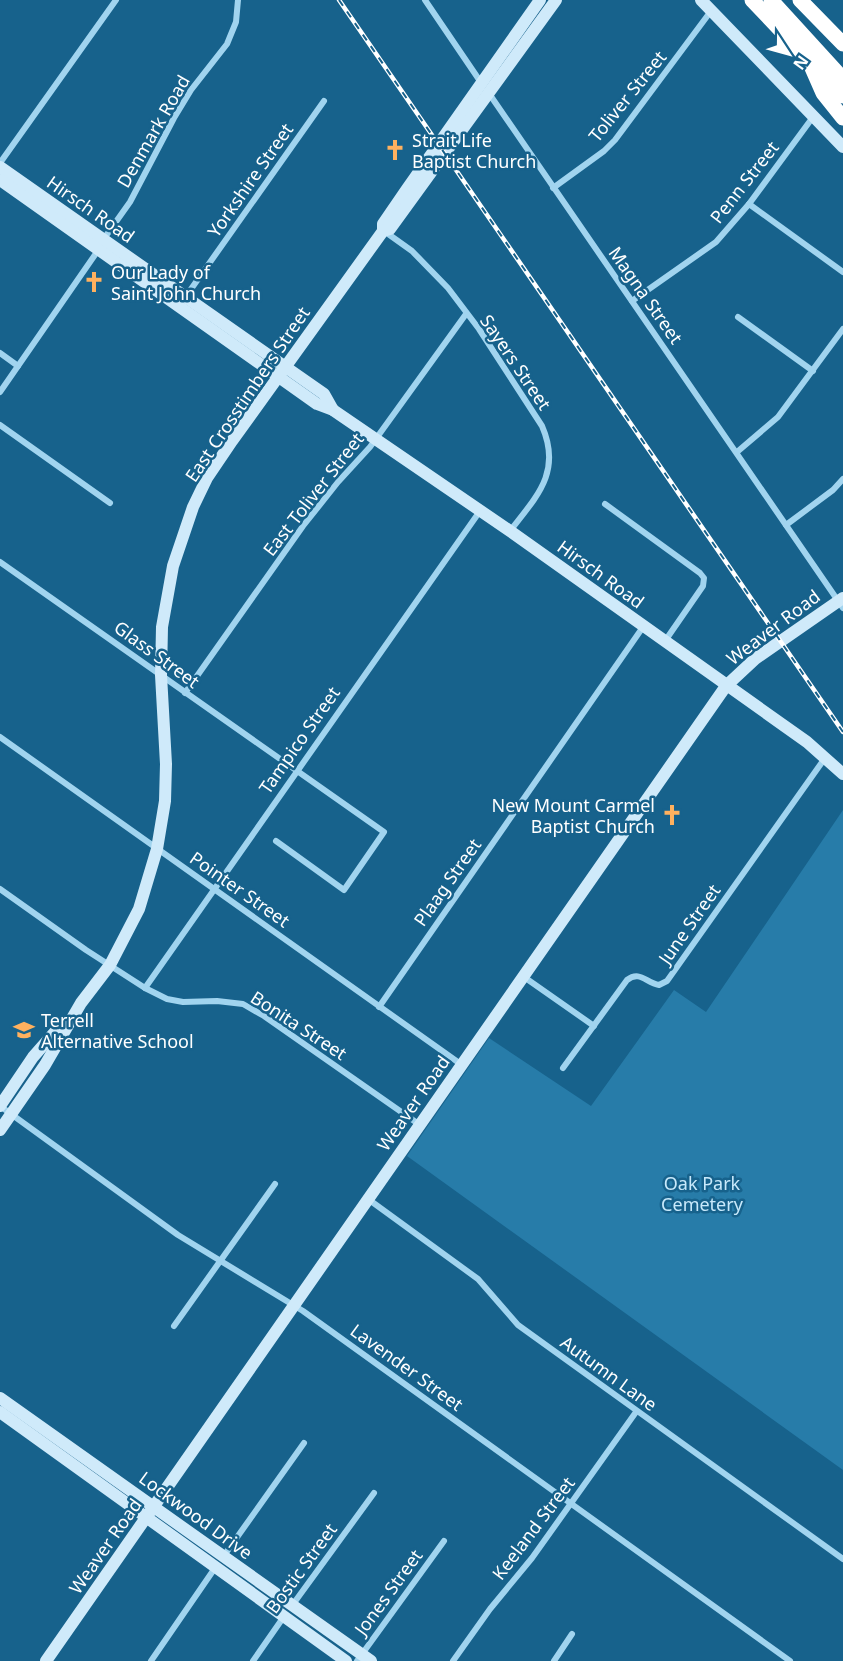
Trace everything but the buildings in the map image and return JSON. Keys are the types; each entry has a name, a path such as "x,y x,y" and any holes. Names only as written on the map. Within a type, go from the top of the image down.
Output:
{"highway":[{"path":"752,0 843,96"},
{"path":"771,0 843,79"},
{"path":"800,0 843,44"},
{"path":"807,57 823,93 843,118"}],"main road":[{"name":"East Crosstimbers Street","path":"0,1106 33,1057 81,1003 110,965 139,909 157,849 165,801 161,675 162,627 173,566 193,507 207,478 383,231 390,229 485,88 540,0"},
{"name":"East Crosstimbers Street","path":"485,88 556,0"},
{"path":"701,0 843,147"},
{"name":"Hirsch Road","path":"0,165 101,245"},
{"name":"Hirsch Road","path":"0,180 101,245 281,372 324,394 333,410 510,531 807,742 843,774"},
{"name":"Weaver Road","path":"46,1661 726,686 755,659 842,603"},
{"name":"East Crosstimbers Street","path":"0,1130 45,1065 81,1003"},
{"name":"Lockwood Drive","path":"0,1398 147,1518 346,1661"},
{"name":"Lockwood Drive","path":"0,1412 154,1507 363,1659"}],"street":[{"path":"0,165 116,0"},
{"name":"Denmark Road","path":"0,392 130,202 191,90 227,44 236,22 238,0"},
{"name":"Magna Street","path":"425,0 842,603"},
{"name":"Toliver Street","path":"553,188 604,151 615,140 711,11"},
{"name":"Yorkshire Street","path":"182,302 324,101"},
{"name":"Penn Street","path":"632,301 716,242 748,204 814,116"},
{"path":"748,204 843,272"},
{"name":"Sayers Street","path":"383,231 411,251 433,272 479,329 542,426 550,450 550,462 543,486 510,531"},
{"name":"East Toliver Street","path":"185,693 303,526 375,440 466,314"},
{"path":"738,317 813,371"},
{"path":"737,452 778,417 843,329"},
{"path":"0,353 18,366"},
{"path":"0,425 110,503"},
{"path":"786,525 823,498 843,479"},
{"path":"605,504 704,578 703,586 665,641"},
{"name":"Tampico Street","path":"145,988 480,510"},
{"name":"Glass Street","path":"0,562 384,832 344,890 276,841"},
{"name":"Plaag Street","path":"379,1007 644,627"},
{"name":"Pointer Street","path":"0,737 462,1065"},
{"name":"June Street","path":"563,1068 631,976 640,976 659,986 667,981 825,758"},
{"name":"Bonita Street","path":"0,889 110,965 145,988 167,999 183,1002 217,1001 243,1004 264,1016 420,1125"},
{"path":"524,976 594,1026"},
{"name":"Lavender Street","path":"0,1106 178,1235 295,1306 790,1661"},
{"path":"174,1326 275,1184"},
{"name":"Autumn Lane","path":"369,1199 478,1279 518,1325 843,1559"},
{"name":"Keeland Street","path":"453,1661 571,1504 636,1412"},
{"path":"151,1661 304,1443"},
{"name":"Bostic Street","path":"253,1661 374,1493"},
{"name":"Jones Street","path":"363,1659 444,1542"},
{"path":"554,1661 572,1634"}],"green space":[{"name":"Oak Park Cemetery","path":"843,810 843,1470 407,1156 489,1038 591,1106 674,990 706,1012"}],"railway":[{"path":"339,0 843,732"}],"place":[{"name":"Strait Life Baptist Church","path":"395,150"},
{"name":"Our Lady of Saint John Church","path":"94,282"},
{"name":"New Mount Carmel Baptist Church","path":"672,815"},
{"name":"Terrell Alternative School","path":"24,1030"}]}
